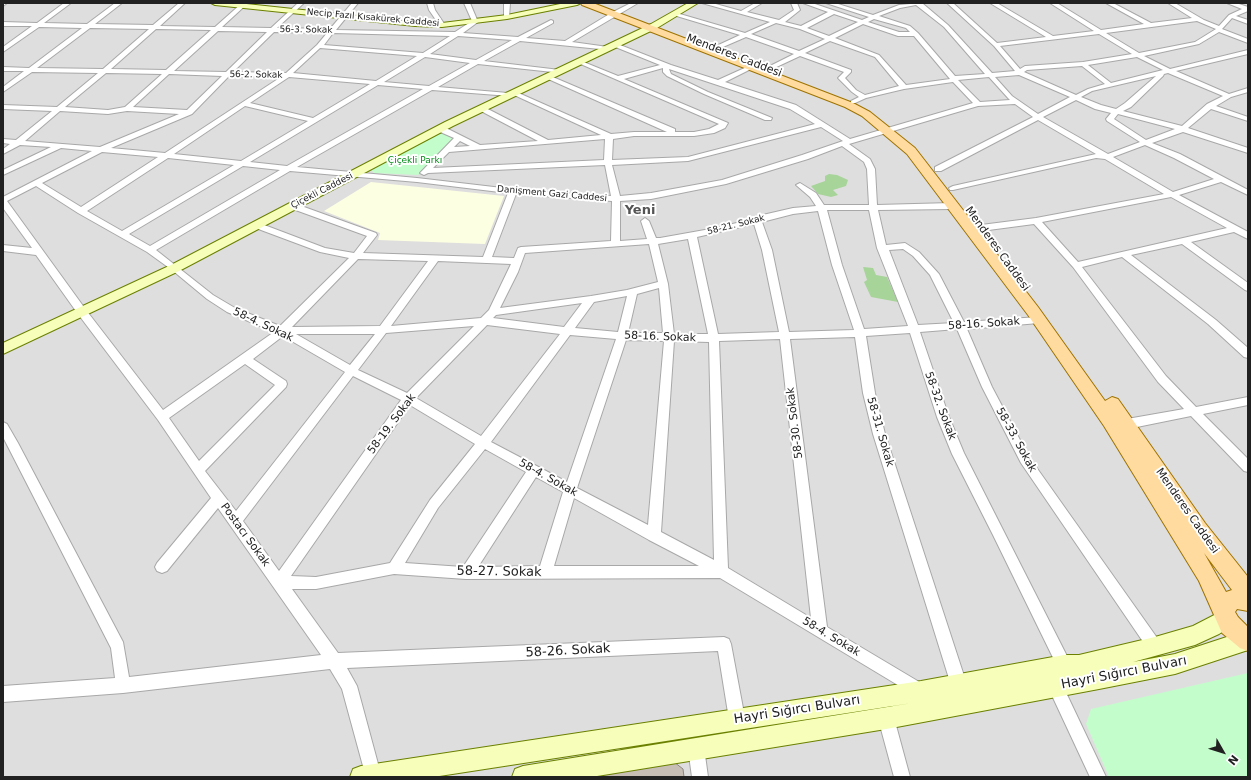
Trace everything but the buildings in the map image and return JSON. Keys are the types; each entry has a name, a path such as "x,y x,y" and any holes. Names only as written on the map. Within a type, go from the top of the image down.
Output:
{"main road":[{"path":"585,3 615,13 648,27"},
{"path":"596,3 615,13"},
{"name":"Menderes Caddesi","path":"648,27 714,48 768,69 859,99 891,129 918,159 1039,320 1110,421 1206,574 1225,614 1237,632 1248,640"},
{"name":"Menderes Caddesi","path":"648,27 849,104 891,129 920,149 953,188 981,228 1127,424 1198,529 1248,594"},
{"path":"1225,614 1228,603 1232,600 1237,599 1248,602"}],"street":[{"path":"3,50 68,3"},
{"path":"3,90 119,3"},
{"path":"3,152 17,143 105,71 182,3"},
{"name":"Necip Fazıl Kısakürek Caddesi","path":"215,3 244,4 293,11 415,24 475,22 577,3"},
{"path":"3,201 100,150 189,112 301,3"},
{"path":"81,211 288,75 319,46 354,3"},
{"path":"430,3 432,10 442,24"},
{"path":"123,234 424,55 475,22 467,3"},
{"path":"507,3 507,17"},
{"path":"566,43 615,13 636,3"},
{"name":"Çiçekli Caddesi","path":"3,349 175,268 441,128 611,47 694,3"},
{"path":"705,3 802,28 877,56 904,87"},
{"path":"743,12 759,3"},
{"path":"714,48 778,22 797,10 794,3"},
{"path":"806,3 898,34 916,34"},
{"path":"829,3 876,16 908,27 916,34 954,79 978,104"},
{"path":"893,3 899,7"},
{"path":"768,69 876,16 899,7 918,3 946,26 990,76 1016,102 1039,118 1171,195 1248,236"},
{"path":"951,3 996,45 1020,73 1076,99 1115,113 1183,129 1248,151"},
{"path":"993,3 1052,38"},
{"path":"1052,3 1099,33 1138,55 1169,71 1229,96"},
{"path":"1109,3 1150,25"},
{"path":"1172,3 1198,19 1248,42"},
{"path":"1230,3 1247,9"},
{"path":"127,109 244,4"},
{"path":"673,14 747,35 849,71 841,78 854,91 859,99 904,87 954,79 1020,73 1025,68 1083,64 1197,43 1219,29 1231,16 1247,9"},
{"path":"802,28 832,13"},
{"path":"1231,16 1248,22"},
{"path":"996,45 1099,33 1198,19"},
{"path":"150,250 289,168 478,61 522,39 551,22"},
{"name":"56-3. Sokak","path":"3,24 456,34 522,39 611,47 720,82"},
{"path":"319,46 424,55 560,72"},
{"path":"938,169 1076,99 1090,90 1248,52"},
{"path":"448,150 634,134 694,134 711,131 722,126 724,123 579,62"},
{"path":"1083,64 1110,85"},
{"path":"619,78 668,65"},
{"path":"668,65 666,72 669,75 706,93 768,118"},
{"path":"720,82 751,67"},
{"name":"56-2. Sokak","path":"3,69 288,75 511,94 609,136"},
{"path":"1161,74 1128,105 1112,115 1110,119 1146,143 1177,156 1248,193"},
{"path":"548,77 678,134"},
{"name":"58-32. Sokak","path":"720,82 793,107 823,124 868,161 871,170 873,207 882,248 914,330 943,417 958,454 1064,665"},
{"path":"953,188 1096,156 1107,157 1183,129 1210,106 1229,96 1248,90"},
{"name":"Danişment Gazi Caddesi","path":"3,141 165,155 353,175 417,180 480,178 513,191 616,200 651,196 723,182 805,157 846,142 978,104 1016,102"},
{"path":"244,104 313,120"},
{"path":"1210,106 1248,119"},
{"path":"3,107 59,108 108,112 127,109 189,112"},
{"path":"482,108 546,142"},
{"path":"426,172 480,178 608,163 688,159 823,124"},
{"path":"441,128 479,147"},
{"path":"609,136 608,163 616,200 615,245"},
{"path":"417,180 459,138"},
{"path":"3,173 59,146"},
{"path":"981,228 1036,221 1171,195 1222,179"},
{"name":"58-4. Sokak","path":"36,183 81,211 150,250 175,268 210,297 231,310 282,331 352,371 408,399 570,491 721,572 921,691"},
{"name":"58-31. Sokak","path":"800,185 813,195 822,208 837,265 860,333 869,393 879,434 958,685"},
{"path":"486,261 513,191"},
{"name":"Postacı Sokak","path":"3,201 82,312 162,417 334,661 349,686 367,776"},
{"path":"162,417 245,359 282,331 356,256 373,235 293,206"},
{"name":"58-21. Sokak","path":"521,250 653,242 716,231 756,219 793,211 822,208 952,206"},
{"name":"58-30. Sokak","path":"756,219 767,250 785,337 820,630"},
{"path":"645,221 653,242 663,284 669,337 654,536"},
{"path":"1036,221 1076,265 1162,379 1248,467"},
{"path":"256,226 322,250 356,256 516,262"},
{"path":"1076,265 1235,229"},
{"path":"692,235 714,338 721,572"},
{"path":"1184,241 1248,288"},
{"name":"58-33. Sokak","path":"882,248 905,246 916,254 934,274 961,326 987,387 1025,460 1155,647"},
{"path":"3,248 38,252"},
{"name":"58-19. Sokak","path":"279,582 408,399 489,317 521,250"},
{"path":"1125,255 1212,322 1248,354"},
{"path":"236,521 352,371 434,260"},
{"path":"489,317 633,292 663,284"},
{"path":"545,573 570,491 622,336 633,292"},
{"path":"394,568 434,504 483,442 591,299"},
{"name":"58-16. Sokak","path":"282,331 383,330 489,317 568,331 622,336 714,338 785,337 914,330 1039,320"},
{"path":"198,470 282,384 245,359"},
{"path":"1127,424 1194,413 1248,401"},
{"path":"3,427 118,647 123,685"},
{"path":"466,573 534,470"},
{"path":"162,568 206,515 218,498"},
{"name":"58-27. Sokak","path":"279,582 316,583 394,568 466,573 721,572"},
{"name":"Hayri Sığırcı Bulvarı","path":"367,776 921,691 1064,665 1079,664 1155,647 1206,631 1225,614"},
{"name":"Hayri Sığırcı Bulvarı","path":"523,777 886,718 1056,687 1175,664 1248,640"},
{"name":"58-26. Sokak","path":"334,661 724,644 738,719"},
{"path":"3,694 123,685 334,661"},
{"path":"1056,687 1098,777"},
{"path":"886,718 902,777"},
{"path":"696,748 700,777"}],"shaded area":[{"path":"3,3 1248,3 1248,777 3,777"},
{"path":"371,182 504,196 485,244 378,240 380,233 324,211"}],"green space":[{"name":"Çiçekli Parkı","path":"443,132 455,140 418,175 374,173 372,171 372,169"},
{"path":"829,174 837,175 848,180 846,186 833,190 838,195 831,197 818,194 811,186 825,181 825,176"},
{"path":"863,267 873,268 876,275 887,277 898,302 871,297 864,282 867,280"},
{"path":"1248,673 1248,777 1109,777 1086,724 1091,709"}],"district":[{"name":"Yeni","path":"640,211"}]}
